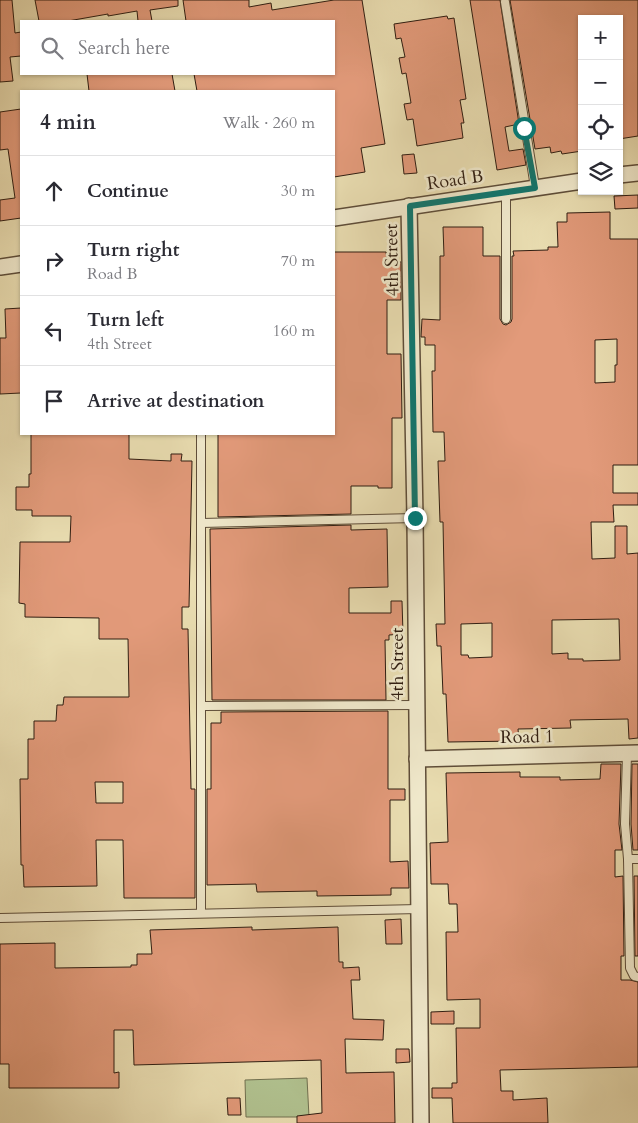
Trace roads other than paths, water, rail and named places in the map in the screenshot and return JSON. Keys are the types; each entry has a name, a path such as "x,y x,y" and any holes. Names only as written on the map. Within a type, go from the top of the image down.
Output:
{"street":[{"path":"623,174 638,172"},
{"name":"Road B","path":"335,218 578,182"},
{"name":"4th Street","path":"410,206 421,1123"},
{"path":"0,267 20,264"},
{"name":"Road 1","path":"417,759 632,753"}],"lane":[{"path":"505,2 535,188"},
{"path":"506,192 506,319"},
{"path":"201,435 202,912"},
{"path":"201,523 415,518"},
{"path":"201,706 417,705"},
{"path":"632,753 625,816 628,859 630,968 632,973 638,977"},
{"path":"628,859 638,859"},
{"path":"0,918 202,912 419,909"}]}
